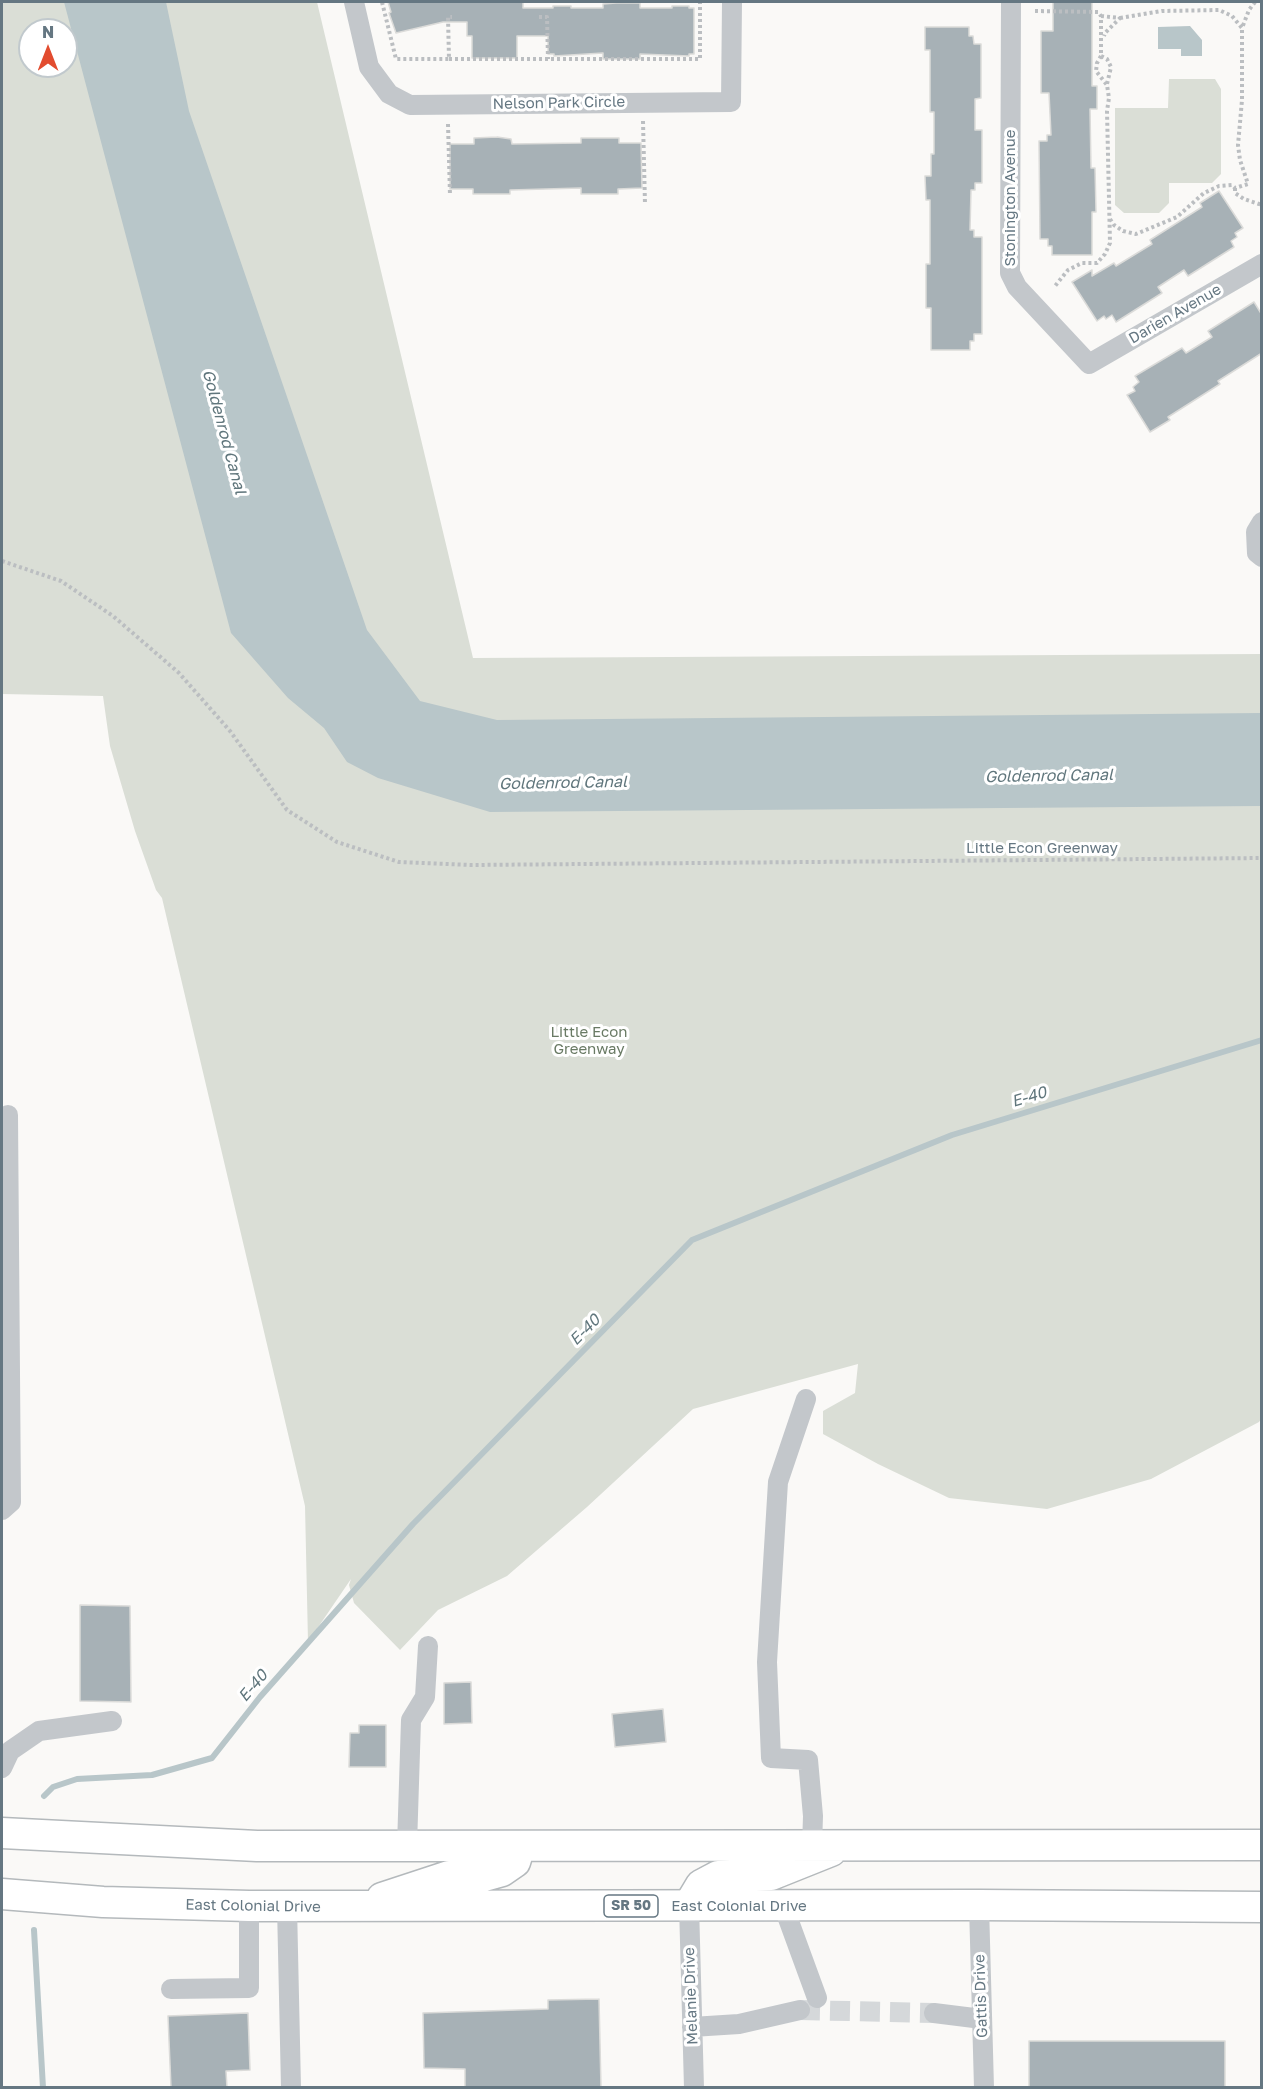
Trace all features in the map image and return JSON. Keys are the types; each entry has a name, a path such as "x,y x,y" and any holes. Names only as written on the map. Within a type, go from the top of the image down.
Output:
{"highway":[{"path":"2,1833 257,1846 1262,1845"},
{"path":"353,1907 449,1876 484,1876 502,1871 515,1862 520,1846"},
{"path":"689,1905 701,1885 718,1876 771,1875 845,1846"},
{"name":"East Colonial Drive","path":"2,1894 103,1902 249,1906 1262,1907"}],"street":[{"name":"Nelson Park Circle","path":"354,2 369,67 389,94 410,105 731,102 732,2"},
{"name":"Stonington Avenue","path":"1011,2 1010,273 1017,287 1089,364"},
{"name":"Darien Avenue","path":"1089,364 1262,264"},
{"path":"1262,522 1256,532 1257,554 1262,557"},
{"path":"2,1510 11,1502 8,1115"},
{"path":"806,1399 778,1482 767,1662 771,1758 808,1760 813,1816 812,1846"},
{"path":"407,1846 411,1720 425,1696 428,1646"},
{"path":"2,1768 10,1751 39,1731 112,1720"},
{"name":"Melanie Drive","path":"689,1905 694,2088"},
{"path":"783,1905 817,1998"},
{"name":"Gattis Drive","path":"979,1905 984,2088"},
{"path":"171,1989 249,1988 249,1906"},
{"path":"287,1906 291,2088"},
{"path":"692,2027 739,2024 800,2010"},
{"path":"934,2013 982,2019"}],"path":[{"path":"382,2 396,59 700,59 700,2"},
{"path":"1109,217 1114,225 1123,231 1136,234 1177,217 1204,193 1219,186 1232,185 1235,188 1248,184 1238,145 1242,100 1242,28 1255,2"},
{"path":"1035,11 1098,12 1101,15 1120,18 1162,11 1219,10 1232,16 1242,28"},
{"path":"1101,15 1103,40"},
{"path":"449,59 448,17 452,17"},
{"path":"539,17 547,17 548,59"},
{"path":"1107,85 1096,70 1105,33 1120,18"},
{"path":"1055,286 1068,270 1082,263 1097,263 1106,254 1110,243 1107,85 1111,67 1107,59 1101,56"},
{"path":"448,120 450,195"},
{"path":"631,120 643,120 645,204"},
{"path":"1235,188 1235,193 1244,200 1262,205"},
{"name":"Little Econ Greenway","path":"2,561 61,581 113,616 179,673 230,731 286,810 337,842 399,862 471,865 1262,858"}],"green space":[{"name":"Little Econ Greenway","path":"2,2 317,2 473,658 1261,654 1261,1419 1151,1479 1047,1509 949,1498 878,1464 823,1434 823,1411 855,1393 858,1364 693,1409 587,1507 507,1576 438,1610 400,1650 354,1603 349,1585 351,1579 308,1642 305,1506 162,898 156,890 135,831 110,746 103,696 2,694"},
{"path":"1169,79 1215,79 1221,89 1221,174 1212,183 1169,183 1169,203 1159,213 1124,213 1115,205 1115,108 1168,108"}],"water":[{"name":"Goldenrod Canal","path":"64,2 166,2 189,111 367,630 420,701 497,720 1261,713 1261,806 490,812 378,778 347,762 324,728 288,698 231,633 78,55 78,18 68,18"},
{"path":"1190,26 1202,40 1202,56 1181,56 1181,49 1158,49 1158,27"}],"building":[{"path":"388,2 523,2 523,8 571,6 571,8 603,8 603,4 616,3 640,3 640,8 689,6 689,8 694,8 694,54 689,54 689,56 640,54 640,59 603,59 603,53 554,56 554,54 548,54 548,36 517,36 517,58 472,58 472,36 467,36 467,22 443,22 396,33"},
{"path":"1053,2 1092,2 1092,86 1097,86 1097,109 1090,109 1091,168 1095,168 1096,212 1092,212 1092,255 1052,255 1052,246 1048,246 1048,239 1040,239 1039,141 1047,141 1047,135 1051,135 1049,93 1041,93 1041,31 1053,31"},
{"path":"925,27 969,27 969,36 973,36 974,44 981,44 981,98 975,99 975,130 982,130 982,183 975,183 975,190 971,190 970,230 974,230 974,237 982,237 982,334 974,334 974,341 970,341 970,350 931,350 931,308 926,308 926,264 930,264 930,200 926,200 925,176 931,176 931,154 934,154 934,112 930,112 930,50 925,50"},
{"path":"474,138 511,139 512,144 581,143 581,138 619,138 619,143 641,143 642,188 618,189 618,194 581,194 581,188 510,190 510,194 473,194 473,189 450,189 450,144 474,144"},
{"path":"1219,191 1243,228 1235,233 1237,237 1231,241 1234,247 1188,276 1184,270 1158,287 1162,293 1116,322 1112,315 1106,319 1104,316 1097,321 1072,282 1092,270 1092,276 1114,263 1116,266 1152,244 1150,240 1202,207 1200,203"},
{"path":"1254,302 1262,315 1262,353 1218,381 1220,384 1168,417 1170,420 1150,432 1127,395 1135,391 1133,387 1139,382 1135,376 1182,348 1186,353 1212,337 1208,331"},
{"path":"80,1605 130,1606 131,1702 80,1701"},
{"path":"471,1682 472,1723 444,1724 444,1683"},
{"path":"663,1709 666,1742 615,1747 612,1714"},
{"path":"359,1725 386,1725 386,1767 349,1767 350,1733 359,1733"},
{"path":"599,1999 601,2088 465,2088 465,2069 424,2068 423,2013 548,2009 548,2000"},
{"path":"248,2013 250,2070 226,2071 227,2088 171,2088 168,2016"},
{"path":"1029,2041 1225,2041 1225,2087 1029,2087"}],"waterway":[{"name":"E-40","path":"44,1796 53,1787 77,1779 152,1775 212,1758 260,1697 413,1524 692,1240 952,1135 1262,1040"},
{"name":"E-40","path":"34,1930 43,2088"}],"tunnel":[{"path":"800,2010 934,2013"}]}
